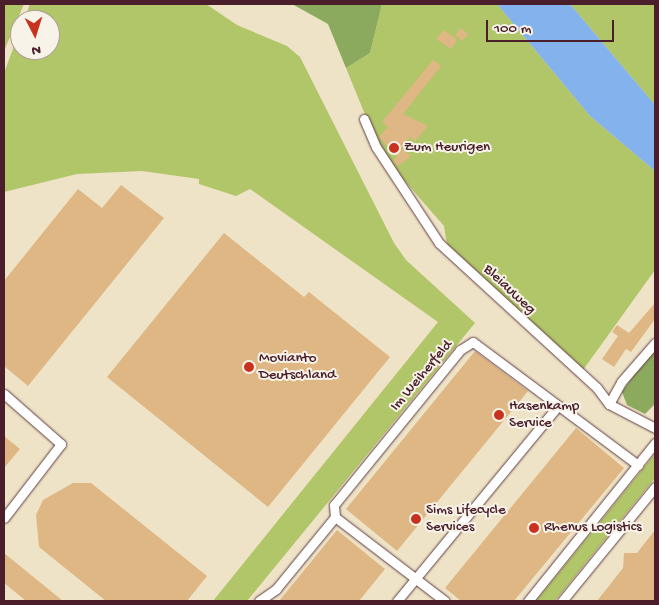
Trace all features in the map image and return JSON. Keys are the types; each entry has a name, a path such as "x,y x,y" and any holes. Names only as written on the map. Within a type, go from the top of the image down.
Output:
{"street":[{"name":"Bleiauweg","path":"364,119 376,146 439,243 597,388 610,404"},
{"name":"Im Weiherfeld","path":"259,601 276,589 335,517 334,506 468,344 479,343 557,407 638,465"},
{"path":"655,343 621,382 610,404 655,428"},
{"path":"4,394 61,444 4,518"},
{"path":"397,601 557,407"},
{"path":"528,601 655,444"},
{"path":"562,601 655,487"},
{"path":"335,517 445,601"}],"green space":[{"path":"4,4 24,4 21,10 10,10 10,37 4,51"},
{"path":"30,4 206,4 237,25 287,46 300,57 394,243 406,260 475,323 247,601 213,601 438,322 250,189 236,196 199,184 199,179 142,171 77,174 4,192 4,73 10,57 10,60 60,60 60,10 28,10"},
{"path":"292,4 382,4 370,53 346,68 328,24"},
{"path":"382,4 497,4 590,116 655,171 655,270 583,370 447,245 444,226 396,171 375,139 346,68 370,53"},
{"path":"570,4 655,4 655,105"},
{"path":"655,346 655,404 645,414 627,405 622,392"},
{"path":"655,454 655,478 555,601 536,601"}],"water":[{"path":"497,4 570,4 655,105 655,171 590,116"}],"building":[{"path":"461,28 468,34 462,41 455,35"},
{"path":"444,30 457,40 451,49 436,39"},
{"path":"433,60 441,66 403,114 428,126 415,141 410,137 401,148 411,156 398,166 393,161 397,157 379,137 388,127 382,122"},
{"path":"121,185 164,218 28,386 4,366 4,281 78,189 102,208"},
{"name":"Movianto Deutschland","path":"224,233 304,297 309,292 390,357 268,507 107,377"},
{"path":"655,303 655,319 631,352 626,349 614,367 602,359 618,336 612,332 617,325 629,333"},
{"path":"475,351 528,391 397,551 346,509"},
{"name":"Rhenus Logistics","path":"576,428 624,468 514,601 461,601 445,588"},
{"path":"4,436 20,449 4,468"},
{"path":"73,483 91,483 207,576 187,601 106,601 39,547 36,515 43,500"},
{"path":"337,530 385,569 359,601 279,601"},
{"path":"655,530 655,601 597,601 623,568 624,553 637,553"},
{"path":"4,553 63,601 26,601 4,583"}],"place":[{"name":"Zum Heurigen","path":"394,148"},
{"name":"Movianto Deutschland","path":"249,367"},
{"name":"Hasenkamp Service","path":"499,415"},
{"name":"Sims Lifecycle Services","path":"416,519"},
{"name":"Rhenus Logistics","path":"534,528"}]}
